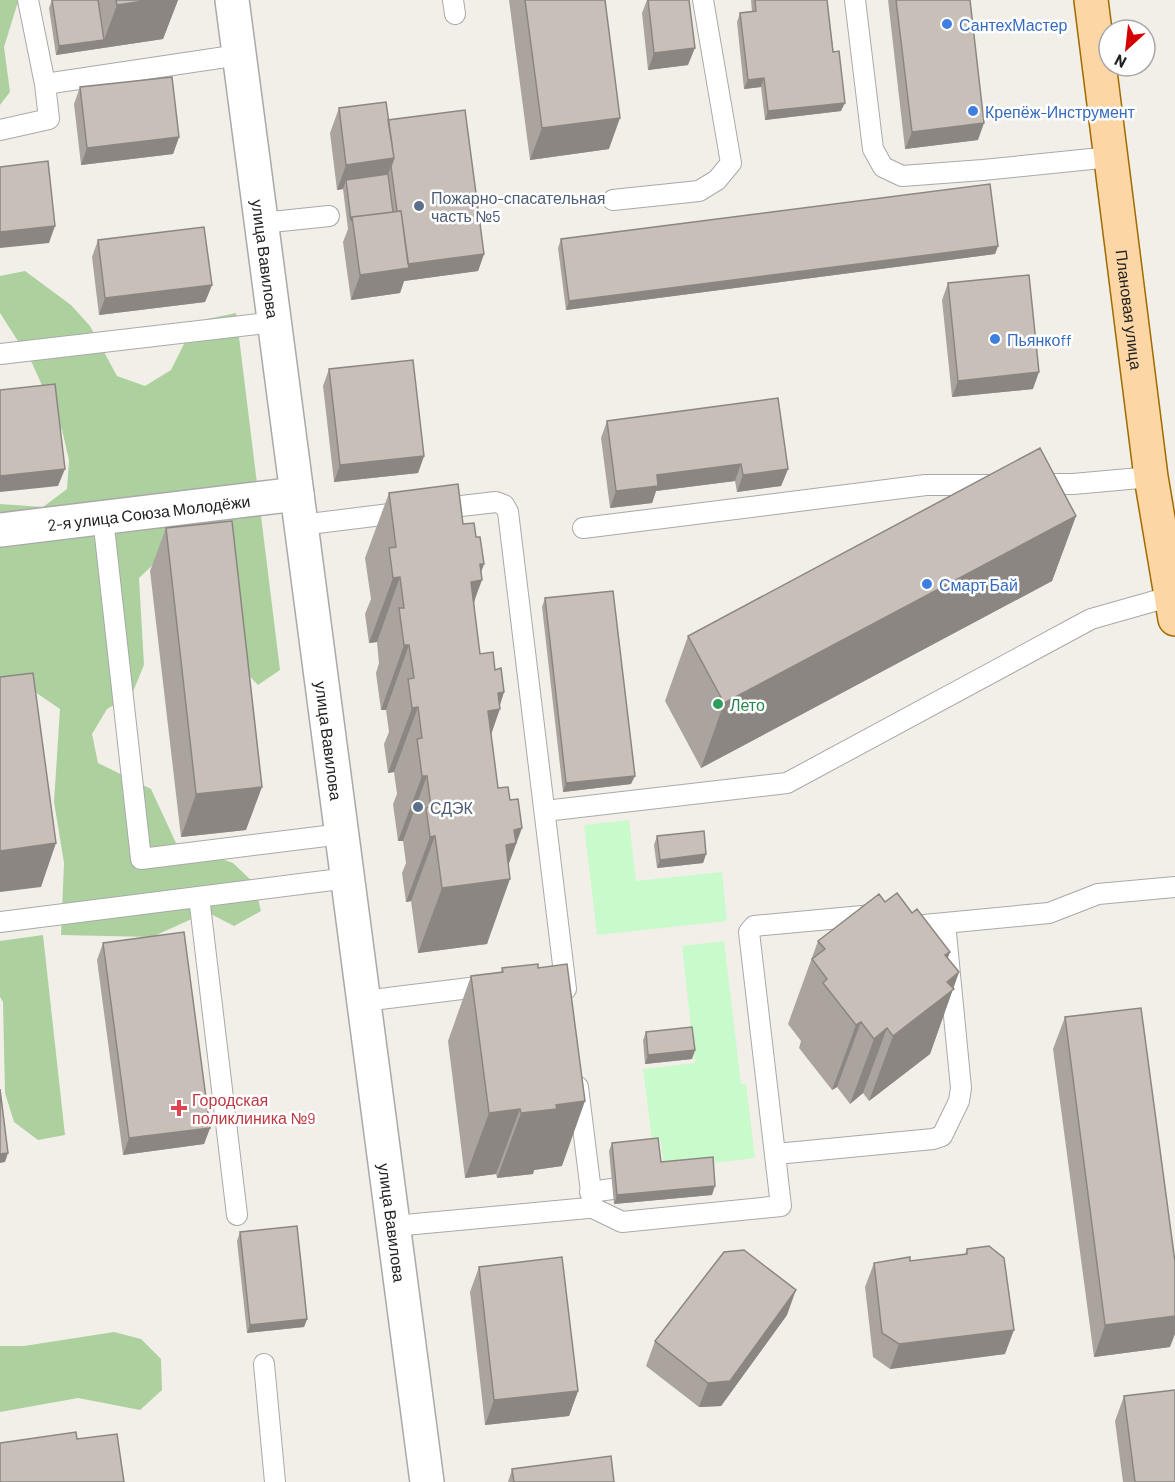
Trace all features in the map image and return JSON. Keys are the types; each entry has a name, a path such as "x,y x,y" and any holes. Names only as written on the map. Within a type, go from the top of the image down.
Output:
{"main road":[{"name":"Плановая улица","path":"1090,0 1151,477 1174,608"}],"street":[{"name":"улица Вавилова","path":"232,0 427,1482"},
{"name":"2-я улица Союза Молодёжи","path":"0,530 103,518 299,509"}],"lane":[{"path":"0,130 49,119 45,84 28,0"},
{"path":"613,200 699,190 717,180 731,163 703,0"},
{"path":"855,0 873,149 883,167 902,176 1111,157"},
{"path":"45,84 239,55"},
{"path":"262,223 329,216"},
{"path":"0,354 275,322"},
{"path":"583,528 926,485 1073,484 1151,477"},
{"path":"299,509 496,502 504,505 508,512 569,1011"},
{"path":"103,518 141,860 342,834"},
{"path":"545,811 787,783 1091,619 1174,608"},
{"path":"0,922 348,878"},
{"path":"576,1068 592,1200 622,1222 778,1207 782,1203 750,928 871,915 903,927 1049,913 1098,894 1175,887"},
{"path":"199,897 237,1215"},
{"path":"776,1154 933,1139 942,1136 959,1101 961,1088 945,923"},
{"path":"542,980 565,977"},
{"path":"364,1001 518,982"},
{"path":"394,1226 592,1200 612,1189"},
{"path":"264,1364 276,1482"}],"green space":[{"path":"0,0 21,0 17,5 4,47 10,92 0,105"},
{"path":"25,271 71,305 90,326 117,376 145,386 171,370 185,342 207,319 236,313 280,670 258,685 237,663 161,557 139,578 144,665 132,694 107,709 92,734 98,763 151,789 176,843 233,863 254,883 261,911 234,926 207,912 152,937 61,935 64,863 54,802 60,709 35,692 0,695 0,504 43,507 67,489 69,460 62,430 32,363 0,313 0,276"},
{"path":"629,820 636,881 722,872 727,921 597,935 584,825"},
{"path":"43,935 65,1135 38,1140 14,1122 5,1093 3,1002 0,997 0,941"},
{"path":"724,941 741,1084 746,1084 755,1158 664,1169 661,1141 652,1141 643,1069 695,1063 682,946"},
{"path":"114,1332 141,1339 161,1359 162,1390 140,1410 78,1398 0,1412 0,1346 24,1346"}],"building":[{"path":"52,0 98,0 104,40 59,46"},
{"path":"116,0 151,0 117,5"},
{"path":"525,0 605,0 620,118 542,128"},
{"path":"648,0 689,0 695,48 654,53"},
{"path":"755,0 827,0 833,52 839,51 845,103 768,111 764,78 748,80 740,13 756,11"},
{"path":"896,0 970,0 984,123 912,132"},
{"path":"172,77 179,137 87,148 80,87"},
{"path":"386,102 394,158 346,165 339,108"},
{"path":"465,110 484,254 408,264 401,211 397,211 391,166 394,158 388,120"},
{"path":"48,161 55,226 0,232 0,167"},
{"path":"388,174 393,212 352,217 351,221 346,180"},
{"path":"990,184 998,246 569,301 561,239"},
{"path":"401,211 409,268 360,275 352,217"},
{"path":"204,227 212,285 105,298 98,240"},
{"path":"1029,275 1039,372 958,381 948,283"},
{"path":"413,360 424,456 340,465 329,369"},
{"path":"55,384 65,469 0,476 0,390"},
{"path":"778,398 788,469 743,475 741,464 657,475 658,486 616,491 607,421"},
{"path":"1040,448 1076,516 724,703 688,636"},
{"path":"458,484 463,524 474,523 476,537 480,537 484,564 480,564 482,580 471,582 480,654 493,652 495,670 501,668 504,692 498,693 500,709 488,711 498,788 508,787 510,800 518,799 522,828 514,830 516,843 506,845 510,879 442,888 435,836 430,837 426,808 431,807 427,776 422,776 417,739 422,738 418,707 412,708 408,679 414,678 409,645 404,645 399,608 404,608 400,577 393,578 389,548 396,547 389,493"},
{"path":"232,521 262,787 196,794 166,528"},
{"path":"613,591 635,776 566,783 545,598"},
{"path":"33,673 56,843 0,851 0,677"},
{"path":"704,831 706,854 660,860 657,836"},
{"path":"897,893 912,913 917,909 950,952 945,955 959,972 947,982 954,989 893,1036 887,1028 874,1039 861,1022 856,1025 823,983 827,979 812,959 825,949 818,941 879,894 885,902"},
{"path":"184,932 210,1128 129,1138 103,943"},
{"path":"538,964 538,968 567,964 585,1101 556,1105 557,1109 521,1113 520,1109 489,1113 471,976 503,972 502,968"},
{"path":"1141,1008 1175,1262 1175,1316 1105,1325 1065,1017"},
{"path":"692,1027 695,1050 648,1055 646,1032"},
{"path":"0,1089 8,1153 0,1154"},
{"path":"658,1138 661,1162 713,1157 715,1186 617,1195 612,1143"},
{"path":"297,1226 307,1319 250,1325 240,1232"},
{"path":"989,1246 1004,1258 1014,1330 899,1344 882,1333 874,1263 910,1257 910,1261 967,1254 967,1249"},
{"path":"744,1250 796,1290 730,1381 708,1383 655,1341 724,1252"},
{"path":"562,1257 578,1391 494,1400 479,1267"},
{"path":"1175,1390 1175,1482 1135,1482 1124,1396"},
{"path":"76,1432 77,1439 117,1434 124,1482 0,1482 0,1443"},
{"path":"611,1456 614,1482 514,1482 512,1469"}],"place":[{"name":"СантехМастер","path":"947,24"},
{"name":"Крепёж-Инструмент","path":"973,111"},
{"name":"Пожарно-спасательная часть №5","path":"419,206"},
{"name":"Пьянкоff","path":"995,339"},
{"name":"Смарт Бай","path":"927,584"},
{"name":"Лето","path":"718,704"},
{"name":"СДЭК","path":"418,807"},
{"name":"Городская поликлиника №9","path":"179,1108"}]}
